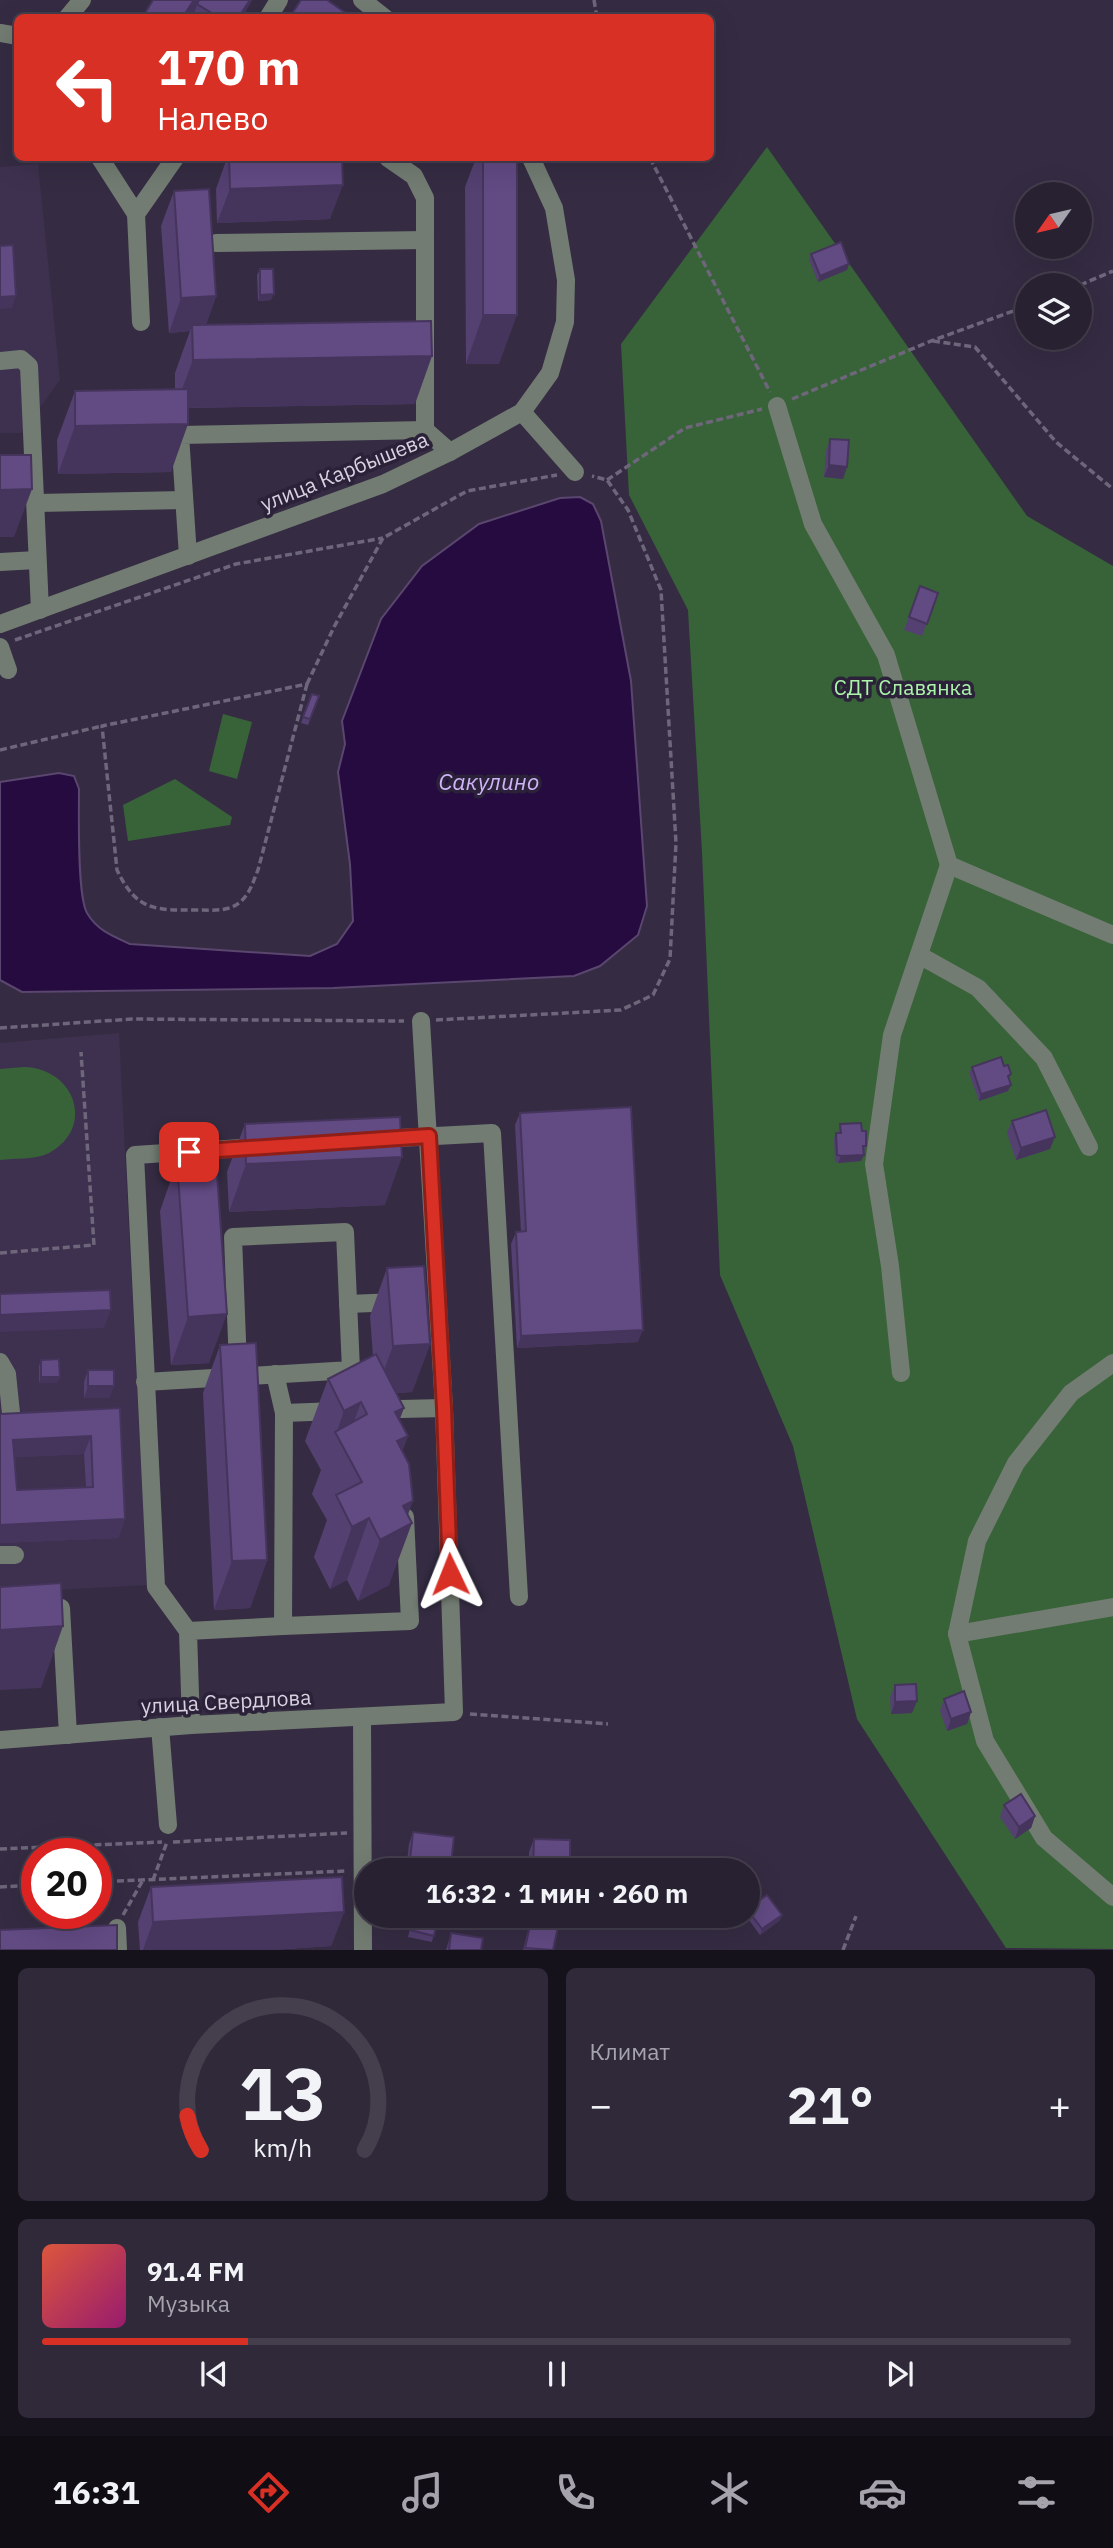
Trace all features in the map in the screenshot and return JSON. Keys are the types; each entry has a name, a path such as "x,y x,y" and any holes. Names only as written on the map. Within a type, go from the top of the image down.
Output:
{"street":[{"path":"70,14 82,0"},
{"path":"362,0 379,14"},
{"path":"102,161 136,214 141,322"},
{"path":"136,214 173,161"},
{"path":"392,161 414,176 425,198 425,430"},
{"name":"улица Карбышева","path":"0,624 383,484 450,453 522,412 550,373 565,322 566,280 554,208 532,161"},
{"path":"216,243 425,240"},
{"path":"0,361 21,359 29,366 40,610"},
{"path":"777,406 813,524 886,655 948,865 892,1035 874,1164 890,1266 901,1373"},
{"path":"522,412 575,472"},
{"path":"188,556 180,435 425,430 450,453"},
{"path":"12,472 35,471"},
{"path":"37,503 184,500"},
{"path":"0,562 37,560"},
{"path":"6,644 8,670"},
{"path":"948,865 1113,935"},
{"path":"919,955 978,988 1044,1058 1089,1147"},
{"path":"421,1021 429,1136 426,1300 444,1408 454,1712"},
{"path":"362,1140 492,1133 519,1597"},
{"path":"191,1724 188,1631 156,1587 135,1155 269,1146"},
{"path":"145,1382 351,1370 345,1231 233,1237 239,1376"},
{"path":"348,1304 426,1300"},
{"path":"0,1362 7,1374 11,1413"},
{"path":"1113,1363 1071,1393 1016,1463 977,1541 957,1634 985,1741 1044,1838 1113,1897"},
{"path":"275,1374 284,1413 284,1626"},
{"path":"396,1413 444,1408"},
{"path":"284,1413 351,1410"},
{"path":"188,1631 410,1621 404,1502"},
{"path":"957,1634 1113,1607"},
{"path":"36,1609 61,1608 68,1735"},
{"name":"улица Свердлова","path":"0,1740 191,1724 454,1712"},
{"path":"362,1717 363,1858"},
{"path":"160,1727 168,1834"},
{"path":"117,1928 118,1950"},
{"path":"363,1928 363,1950"}],"path":[{"path":"652,161 777,406"},
{"path":"1092,280 1113,271"},
{"path":"1015,310 931,341 975,347 1056,442 1113,489"},
{"path":"0,1028 132,1018 421,1021 621,1010 653,995 670,959 676,843 662,590 628,510 607,480 575,472 467,491 383,538 236,564 6,644"},
{"path":"102,726 117,870 124,886 135,898 158,910 222,910 238,903 250,891 254,881 307,684 334,627 383,538"},
{"path":"0,750 307,684"},
{"path":"0,1253 94,1245 81,1052"},
{"path":"454,1712 608,1724"},
{"path":"0,1849 168,1834 363,1832"},
{"path":"153,1880 168,1834"},
{"path":"112,1881 354,1870"},
{"path":"117,1928 143,1880"},
{"path":"0,1887 21,1886"},
{"path":"844,1950 856,1916"}],"shaded area":[{"path":"38,164 60,380 21,433 0,433 0,167"},
{"path":"119,1033 147,1585 0,1593 0,1043"}],"green space":[{"name":"СДТ Славянка","path":"767,147 1027,516 1113,566 1113,1949 1006,1948 857,1719 793,1446 720,1275 702,852 688,610 629,495 621,344"},
{"path":"223,714 252,722 237,779 209,771"},
{"path":"175,779 232,817 230,825 128,841 123,805"},
{"path":"24,1067 42,1070 56,1077 67,1088 75,1115 72,1129 64,1142 49,1153 31,1158 0,1160 0,1069"}],"water":[{"name":"Сакулино","path":"580,497 593,504 601,521 631,681 647,906 638,935 600,966 574,976 333,988 22,992 0,980 0,782 59,773 74,776 79,789 79,853 84,903 91,919 106,932 130,944 310,956 337,944 353,921 350,864 338,772 345,744 342,721 381,619 422,566 479,524 560,498"}],"building":[{"path":"153,0 194,0 185,14 144,14"},
{"path":"199,0 250,0 242,12 245,14 213,14 197,4"},
{"path":"301,0 327,0 347,14 292,14"},
{"path":"229,161 342,161 343,185 230,189"},
{"path":"483,161 517,161 517,315 483,315"},
{"path":"209,189 216,296 181,298 174,191"},
{"path":"841,242 849,264 820,276 811,254"},
{"path":"13,245 16,296 0,297 0,246"},
{"path":"260,269 273,269 274,294 260,295"},
{"path":"431,321 432,356 193,360 192,325"},
{"path":"188,389 188,424 75,426 75,391"},
{"path":"830,439 849,440 847,467 829,465"},
{"path":"0,455 31,455 32,489 0,490"},
{"path":"920,586 938,593 927,624 909,617"},
{"path":"312,694 319,696 310,719 303,717"},
{"path":"1001,1057 1004,1066 1008,1065 1011,1085 981,1094 972,1067"},
{"path":"631,1107 643,1330 521,1336 516,1232 526,1231 520,1113"},
{"path":"1046,1110 1055,1137 1021,1148 1012,1121"},
{"path":"400,1117 402,1157 246,1164 245,1124"},
{"path":"861,1123 862,1131 866,1131 864,1155 837,1155 836,1133 841,1133 840,1124"},
{"path":"216,1160 227,1314 188,1317 177,1162"},
{"path":"424,1266 430,1344 393,1346 387,1268"},
{"path":"110,1290 111,1310 0,1315 0,1294"},
{"path":"256,1343 267,1560 232,1561 220,1345"},
{"path":"376,1354 404,1408 395,1412 408,1436 397,1441 409,1464 413,1501 403,1506 412,1523 380,1540 369,1518 352,1527 336,1495 362,1482 335,1432 367,1414 361,1402 344,1411 328,1379"},
{"path":"59,1359 60,1377 41,1377 41,1360"},
{"path":"88,1370 114,1370 114,1386 88,1386"},
{"path":"120,1408 125,1519 0,1525 0,1414","holes":["91,1436 93,1487 17,1490 13,1440"]},
{"path":"61,1583 63,1626 0,1630 0,1587"},
{"path":"916,1684 917,1701 895,1702 895,1685"},
{"path":"964,1691 971,1712 951,1719 944,1699"},
{"path":"1021,1794 1035,1816 1019,1827 1004,1805"},
{"path":"413,1832 454,1837 452,1858 410,1858"},
{"path":"534,1839 570,1840 570,1858 533,1858"},
{"path":"342,1877 344,1912 153,1922 151,1887"},
{"path":"767,1895 782,1915 762,1929 760,1926 760,1900"},
{"path":"112,1925 117,1925 117,1950 0,1950 0,1930 112,1929"},
{"path":"410,1928 436,1928 434,1936"},
{"path":"529,1928 558,1928 553,1950 525,1948"},
{"path":"451,1933 483,1938 481,1950 449,1950"}],"route":[{"path":"189,1152 429,1136 450,1574"}]}
